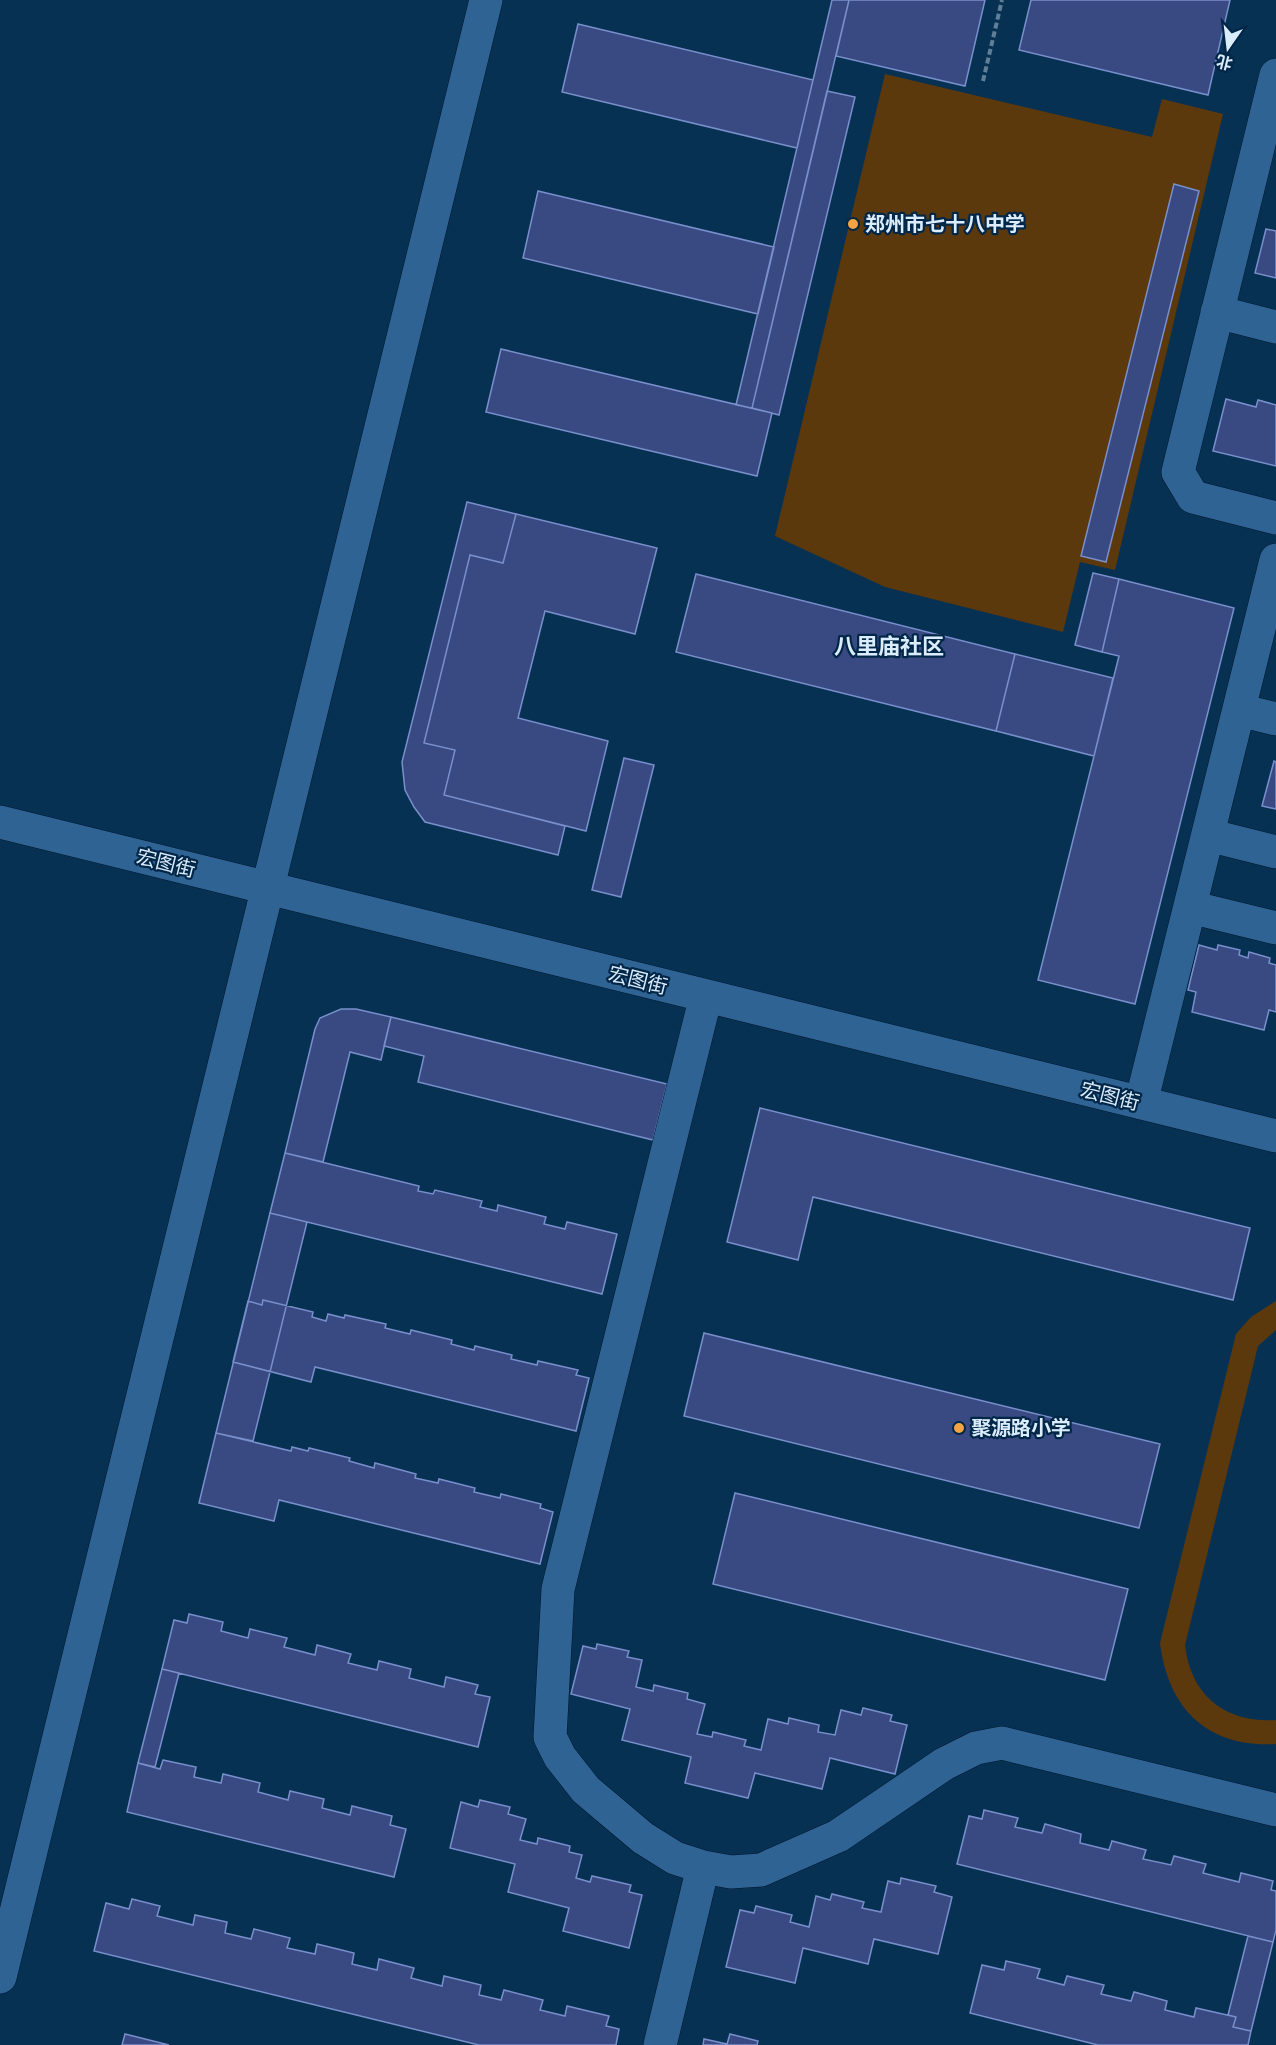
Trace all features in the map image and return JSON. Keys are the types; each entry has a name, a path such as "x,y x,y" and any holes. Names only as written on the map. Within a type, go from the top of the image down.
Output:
{"street":[{"path":"0,1977 486,0"},
{"path":"1276,75 1268,142 1217,312 1178,472 1193,497 1276,518"},
{"path":"1217,312 1276,327"},
{"path":"1141,1103 1276,560"},
{"path":"1239,710 1276,720"},
{"name":"宏图街","path":"0,822 1276,1136"},
{"path":"1208,835 1276,852"},
{"path":"1190,907 1276,928"},
{"path":"706,996 558,1589 550,1737 560,1757 586,1790 643,1838 675,1858 703,1867 730,1872 761,1870 838,1836 944,1764 976,1748 1002,1743 1276,1810"},
{"path":"660,2045 703,1867"}],"path":[{"path":"983,81 1002,0"}],"shaded area":[{"path":"885,74 1152,137 1162,99 1223,114 1115,570 1080,562 1063,632 885,587 775,536"},
{"path":"1276,1301 1276,1330 1258,1346 1185,1645 1195,1679 1203,1692 1226,1711 1241,1717 1276,1720 1276,1744 1230,1739 1211,1731 1195,1719 1182,1705 1172,1687 1164,1666 1160,1643 1236,1334 1251,1317"}],"building":[{"path":"832,0 849,0 752,408 736,405"},
{"path":"849,0 985,0 965,86 836,56"},
{"path":"1031,0 1230,0 1208,95 1019,50"},
{"path":"578,24 813,80 797,148 562,92"},
{"path":"827,91 855,97 779,415 752,408"},
{"path":"1174,184 1199,191 1106,562 1081,556"},
{"path":"538,191 774,247 758,314 523,258"},
{"path":"1266,229 1276,231 1276,278 1255,273"},
{"path":"501,349 772,413 757,476 486,412"},
{"path":"1226,399 1256,407 1258,400 1276,405 1276,466 1213,451"},
{"path":"467,502 516,514 503,563 470,555 424,743 455,750 444,795 565,826 558,855 425,822 405,790 402,762"},
{"path":"516,514 657,548 635,634 545,611 518,718 608,741 586,831 444,795 455,750 424,743 470,555 503,563"},
{"path":"1093,573 1119,579 1102,652 1075,645"},
{"path":"696,574 1015,654 996,731 676,652"},
{"path":"1119,579 1234,608 1135,1004 1038,980 1119,656 1102,652"},
{"path":"1015,654 1113,678 1094,756 996,731"},
{"path":"624,758 654,765 621,897 592,890"},
{"path":"1274,761 1276,762 1276,809 1262,806"},
{"path":"1199,945 1217,950 1218,945 1240,950 1239,955 1248,958 1249,952 1270,958 1269,963 1276,965 1276,1012 1269,1010 1264,1030 1192,1012 1196,992 1188,990"},
{"path":"341,1009 356,1009 391,1017 381,1060 350,1052 323,1162 285,1153 315,1029 320,1018"},
{"path":"391,1017 667,1084 653,1140 418,1082 424,1056 384,1046"},
{"path":"760,1108 1250,1228 1233,1300 813,1197 798,1260 727,1242"},
{"path":"285,1153 419,1186 418,1191 433,1194 435,1190 482,1201 480,1207 497,1211 498,1205 546,1217 544,1224 565,1229 567,1222 617,1234 602,1294 270,1213"},
{"path":"270,1213 307,1222 253,1441 216,1433"},
{"path":"263,1300 313,1312 312,1317 326,1321 328,1314 344,1318 345,1315 386,1324 385,1328 410,1334 411,1330 452,1340 451,1344 474,1350 475,1346 512,1355 511,1359 537,1365 538,1361 578,1370 576,1375 589,1378 576,1431 315,1367 311,1382 233,1362 248,1301 262,1305"},
{"path":"704,1333 1160,1444 1139,1528 684,1416"},
{"path":"216,1433 291,1451 292,1447 308,1451 309,1448 350,1458 349,1461 374,1468 375,1463 416,1474 415,1478 438,1483 439,1479 475,1488 474,1492 500,1498 501,1494 541,1504 540,1508 553,1512 540,1564 279,1500 274,1521 199,1503"},
{"path":"735,1493 1128,1589 1105,1680 713,1584"},
{"path":"189,1614 223,1622 221,1631 248,1638 250,1629 287,1638 284,1647 315,1655 317,1645 351,1654 348,1663 377,1670 379,1661 411,1669 409,1678 444,1687 446,1677 478,1685 475,1694 490,1697 478,1747 162,1669 174,1620 187,1623"},
{"path":"597,1644 629,1651 627,1657 642,1660 636,1687 653,1691 654,1685 688,1693 687,1699 705,1704 697,1734 712,1737 713,1732 746,1740 744,1746 761,1750 768,1719 788,1724 789,1718 819,1725 818,1732 835,1735 841,1710 861,1715 863,1708 892,1715 890,1721 907,1725 895,1774 830,1758 822,1789 755,1773 748,1798 685,1783 691,1757 622,1740 630,1709 571,1694 583,1646 596,1649"},
{"path":"162,1669 179,1673 155,1767 138,1763"},
{"path":"163,1760 196,1767 194,1777 221,1783 223,1774 260,1783 258,1792 288,1800 290,1791 324,1799 322,1808 350,1815 352,1806 392,1816 390,1825 406,1829 394,1877 127,1812 138,1763 160,1769"},
{"path":"480,1800 510,1807 508,1814 526,1819 520,1840 537,1844 538,1838 570,1846 569,1852 582,1855 576,1878 590,1882 592,1876 631,1885 629,1892 642,1895 629,1948 563,1931 569,1908 508,1892 515,1864 450,1848 461,1802 478,1807"},
{"path":"984,1810 1018,1818 1015,1827 1042,1833 1045,1824 1081,1834 1080,1843 1109,1850 1112,1841 1146,1850 1143,1859 1171,1865 1174,1856 1206,1864 1203,1873 1239,1882 1241,1873 1273,1881 1271,1890 1276,1891 1276,1930 1273,1942 957,1864 969,1816 982,1819"},
{"path":"901,1878 936,1886 934,1892 952,1897 938,1954 874,1939 868,1964 803,1948 795,1983 726,1967 740,1910 754,1913 756,1906 792,1915 790,1922 809,1927 816,1896 830,1900 832,1894 864,1902 862,1908 881,1912 888,1881 900,1884"},
{"path":"132,1899 160,1906 157,1916 193,1925 195,1915 227,1922 225,1933 251,1939 254,1929 290,1938 287,1948 315,1954 317,1944 354,1953 352,1964 377,1970 379,1959 414,1968 411,1978 442,1986 444,1976 481,1985 479,1995 501,2000 504,1990 543,2000 540,2010 565,2016 567,2006 609,2016 606,2026 619,2029 616,2045 479,2045 94,1951 106,1903 129,1909"},
{"path":"1248,1936 1273,1942 1251,2031 1233,2027 1236,2017 1228,2015"},
{"path":"1006,1961 1040,1969 1037,1978 1064,1985 1067,1976 1104,1985 1101,1994 1131,2001 1134,1992 1167,2001 1165,2010 1194,2017 1196,2008 1236,2017 1233,2027 1251,2031 1248,2045 1098,2045 970,2013 982,1965 1004,1970"},
{"path":"125,2034 169,2045 122,2045"},
{"path":"730,2034 758,2041 757,2045 703,2045 704,2039 727,2044"}],"place":[{"name":"郑州市七十八中学","path":"853,224"},
{"name":"聚源路小学","path":"959,1428"}],"district":[{"name":"八里庙社区","path":"889,646"}]}
